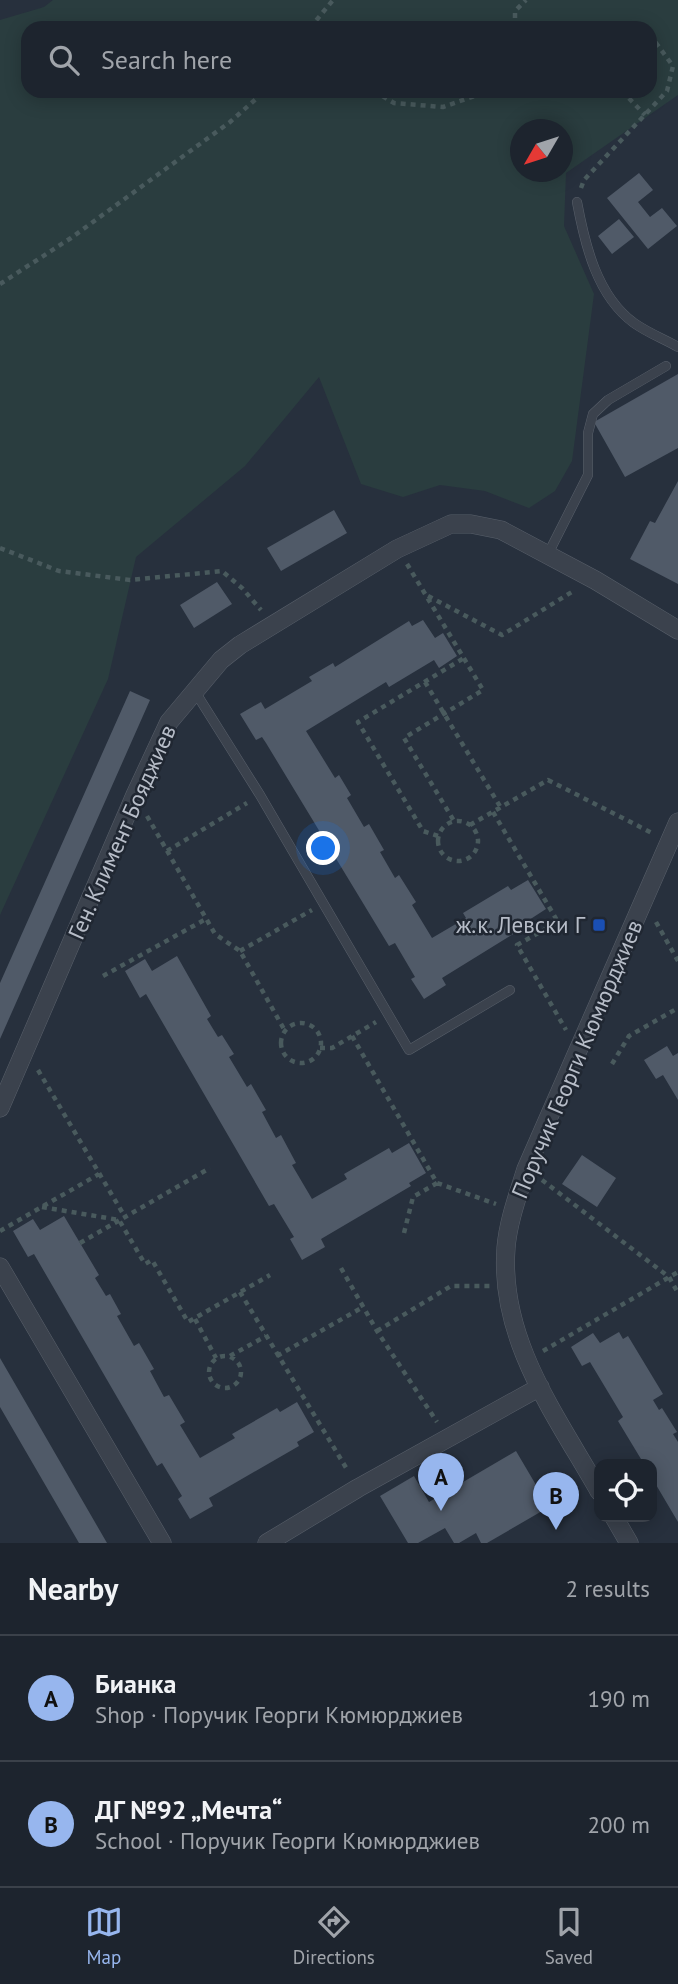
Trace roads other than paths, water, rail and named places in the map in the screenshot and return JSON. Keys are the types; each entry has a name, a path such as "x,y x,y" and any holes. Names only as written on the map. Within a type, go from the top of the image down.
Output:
{"street":[{"name":"Ген. Климент Бояджиев","path":"0,1108 169,722 221,660 273,624 397,549 451,524 471,524 500,530 548,554 678,630"},
{"name":"Поручик Георги Кюмюрджиев","path":"594,1482 526,1362 514,1330 506,1285 506,1247 526,1169 678,822"},
{"path":"0,1267 162,1543"},
{"path":"267,1543 358,1488 540,1387"},
{"path":"617,1522 629,1543"}],"lane":[{"path":"577,202 582,227 606,292 622,313 635,324 678,347"},
{"path":"548,554 588,475 589,433 593,414 608,400 666,366"},
{"path":"194,690 260,795 409,1050 510,990"}],"place":[{"name":"ж.к. Левски Г","path":"599,925"},
{"name":"Бианка","path":"441,1511"},
{"name":"ДГ №92 „Мечта“","path":"556,1530"}]}
